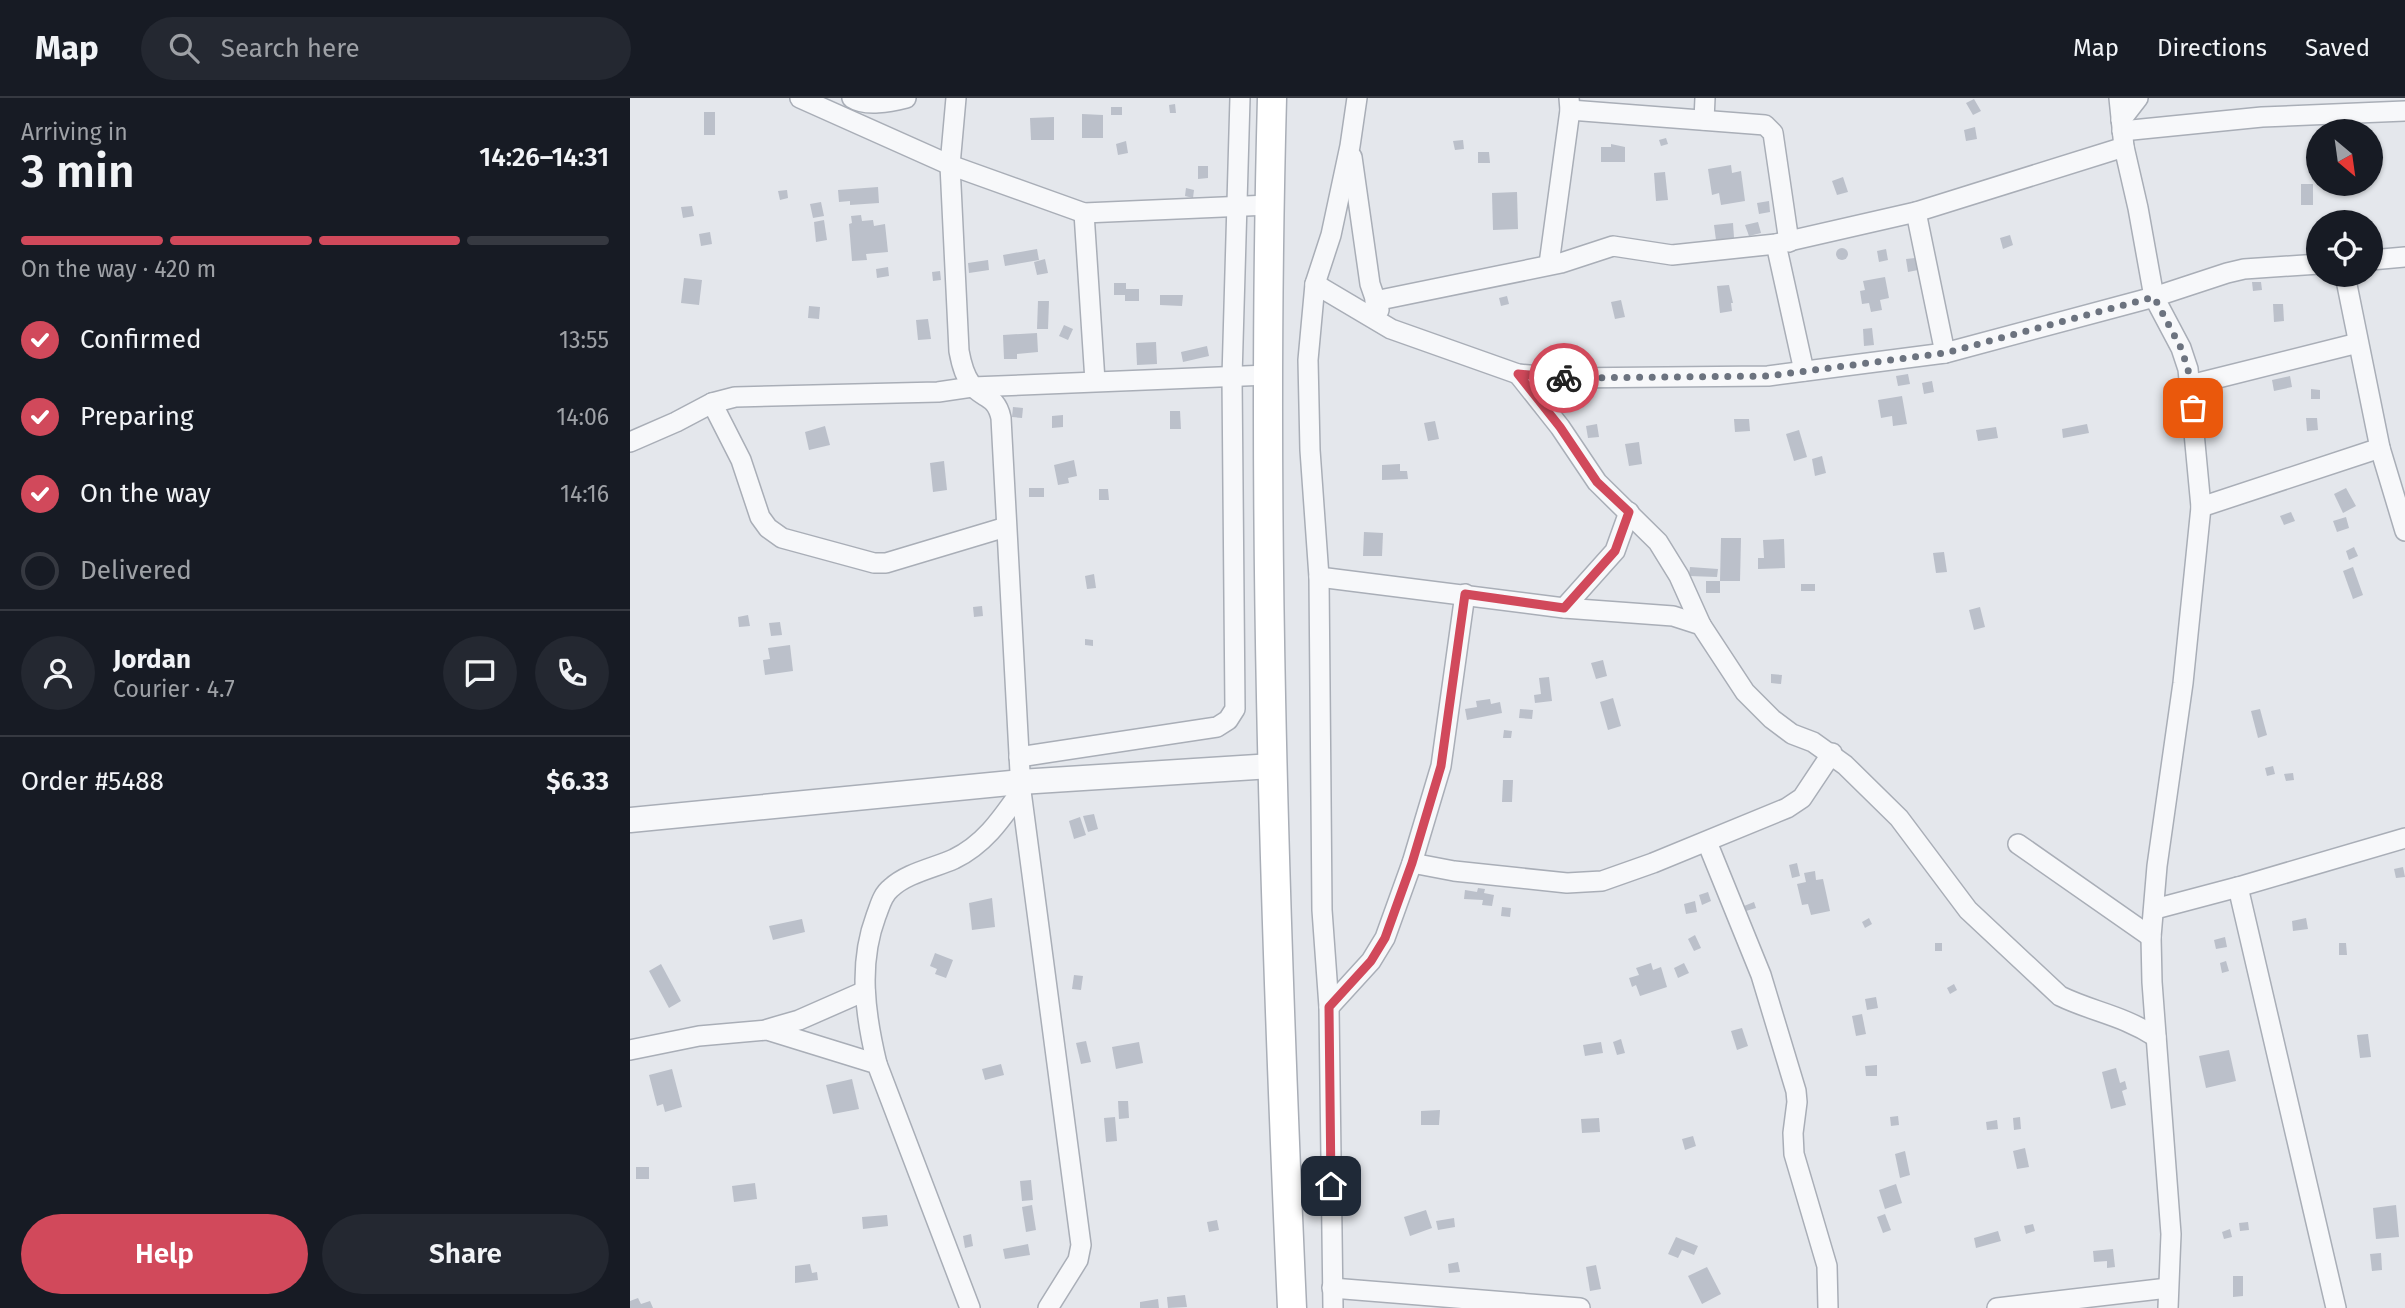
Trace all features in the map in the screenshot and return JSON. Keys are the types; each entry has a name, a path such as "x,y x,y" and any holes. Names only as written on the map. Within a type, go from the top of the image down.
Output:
{"main road":[{"path":"1272,98 1268,375 1273,766 1292,1308"}],"street":[{"path":"800,98 950,165 1084,213 1269,205"},
{"path":"852,98 859,102 906,98"},
{"path":"956,98 950,165 958,351 972,387 989,396 999,410 1020,777 1081,1245 1078,1260 1048,1308"},
{"path":"970,1308 877,1063 865,991 864,964 868,938 884,896 891,887 956,858 979,843 994,829 1020,777 1216,727 1228,720 1235,709 1232,377 1240,98"},
{"path":"1357,98 1331,235 1315,284 1308,360 1308,403 1319,577 1322,897 1329,1007 1333,1298 1580,1308"},
{"path":"1704,120 1705,98"},
{"path":"1997,1308 2168,1298 2171,1234 2151,937 2157,866 2183,683 2201,507 2190,385 2181,348 2154,297 2119,98"},
{"path":"2123,132 2138,98"},
{"path":"1549,264 1569,104 1765,125 1771,129 1783,243 1804,371"},
{"path":"1375,301 1561,263 1613,246 1672,255 1783,243 1916,212 2123,132 2294,115 2405,111"},
{"path":"1350,146 1370,284 1375,301 1391,329"},
{"path":"1916,212 1945,353"},
{"path":"1084,213 1095,381"},
{"path":"2383,259 2405,257"},
{"path":"1315,284 1391,329 1518,374 1565,378 1768,376 1945,353 2154,297 2244,269 2306,265"},
{"path":"2347,287 2381,448 2405,531"},
{"path":"2190,385 2358,343"},
{"path":"1518,374 1560,427 1597,482 1658,542 1671,559 1701,625 1745,692 1772,719 1792,734 1832,753 1899,818 1983,927 2060,996 2124,1018 2156,1037"},
{"path":"630,442 676,422 712,402 735,397 938,393 972,387 1268,375"},
{"path":"712,402 741,460 760,517 768,528 782,538 874,563 886,563 1006,527"},
{"path":"2201,507 2381,448"},
{"path":"1564,608 1615,551 1629,512"},
{"path":"1319,577 1564,608 1673,616 1701,625"},
{"path":"1329,1007 1371,961 1385,938 1412,863 1441,766 1465,594"},
{"path":"1412,863 1454,872 1567,883 1602,881 1707,842 1787,808 1802,798 1832,753"},
{"path":"630,820 1020,777 1273,766"},
{"path":"2155,909 2405,838"},
{"path":"1707,842 1760,975 1796,1091 1794,1154 1827,1266 1828,1308"},
{"path":"2018,844 2151,937"},
{"path":"2238,887 2336,1308"},
{"path":"630,1050 699,1036 767,1030 799,1020 865,991"},
{"path":"767,1030 877,1063"}],"building":[{"path":"1974,99 1981,111 1973,115 1966,103"},
{"path":"1175,104 1176,113 1170,113 1169,105"},
{"path":"1111,107 1122,107 1122,115 1111,115"},
{"path":"704,112 715,112 715,135 704,135"},
{"path":"1082,114 1103,115 1103,138 1082,138"},
{"path":"1054,117 1054,140 1031,140 1030,118"},
{"path":"1975,127 1977,139 1966,141 1964,130"},
{"path":"1666,138 1668,144 1661,146 1659,140"},
{"path":"1463,140 1464,149 1455,150 1453,141"},
{"path":"1126,141 1128,153 1118,155 1116,144"},
{"path":"1611,144 1625,147 1625,162 1601,162 1601,147 1611,147"},
{"path":"1478,152 1489,152 1490,163 1478,163"},
{"path":"1731,165 1732,173 1741,171 1745,201 1721,205 1719,193 1712,195 1708,169"},
{"path":"1198,166 1208,166 1208,178 1198,179"},
{"path":"1665,172 1668,200 1656,201 1654,173"},
{"path":"1843,177 1848,192 1837,195 1832,181"},
{"path":"2301,184 2306,184 2306,196 2313,196 2313,205 2301,205"},
{"path":"878,187 879,203 850,205 850,201 839,202 838,190"},
{"path":"1186,188 1194,190 1193,198 1185,196"},
{"path":"787,190 788,198 780,200 778,191"},
{"path":"1517,192 1518,229 1493,230 1492,193"},
{"path":"1769,201 1770,212 1759,214 1757,203"},
{"path":"821,202 824,216 813,218 810,204"},
{"path":"692,206 694,216 683,218 681,207"},
{"path":"861,215 862,221 873,220 874,226 885,224 888,252 866,254 867,260 852,261 849,224 852,223 851,216"},
{"path":"824,220 827,240 816,242 814,222"},
{"path":"1758,222 1761,233 1749,236 1745,225"},
{"path":"1733,223 1734,238 1716,240 1714,225"},
{"path":"710,232 712,244 701,246 699,234"},
{"path":"2010,235 2013,245 2003,249 2000,238"},
{"path":"1842,248 1848,254 1842,260 1836,254"},
{"path":"1037,249 1039,260 1005,266 1003,255"},
{"path":"1886,249 1888,260 1879,262 1877,251"},
{"path":"1915,258 1918,270 1908,272 1906,259"},
{"path":"1045,259 1048,273 1037,275 1034,262"},
{"path":"988,260 989,270 969,273 968,263"},
{"path":"888,267 889,276 877,278 876,269"},
{"path":"940,271 941,280 933,281 932,272"},
{"path":"1885,277 1889,298 1880,300 1882,310 1871,312 1869,303 1862,304 1860,291 1865,290 1863,281"},
{"path":"684,278 702,280 699,305 681,303"},
{"path":"2252,282 2261,282 2262,290 2253,291"},
{"path":"1114,283 1126,283 1126,289 1139,289 1139,301 1125,301 1125,295 1114,295"},
{"path":"1729,285 1732,311 1720,313 1717,286"},
{"path":"1160,295 1183,295 1182,306 1160,305"},
{"path":"1507,296 1509,304 1501,306 1499,298"},
{"path":"1621,300 1625,317 1615,319 1611,302"},
{"path":"1038,301 1049,301 1048,329 1037,329"},
{"path":"2273,304 2283,304 2284,321 2274,322"},
{"path":"809,306 820,307 819,319 808,318"},
{"path":"928,319 931,339 918,340 916,320"},
{"path":"1064,325 1073,329 1068,340 1059,336"},
{"path":"1872,328 1874,345 1864,346 1863,329"},
{"path":"1037,333 1038,352 1017,354 1017,359 1004,359 1003,335"},
{"path":"1156,342 1157,364 1137,365 1136,343"},
{"path":"1207,346 1209,356 1183,362 1181,352"},
{"path":"1908,374 1910,384 1898,386 1896,376"},
{"path":"2290,376 2292,387 2274,391 2272,380"},
{"path":"1932,381 1934,392 1924,394 1922,383"},
{"path":"2311,389 2320,390 2320,399 2311,399"},
{"path":"1902,396 1907,424 1893,426 1892,416 1881,418 1878,400"},
{"path":"1013,407 1023,408 1022,418 1012,417"},
{"path":"1170,411 1180,411 1181,429 1170,429"},
{"path":"1063,415 1063,427 1052,428 1052,416"},
{"path":"2306,418 2317,418 2318,430 2307,431"},
{"path":"1734,419 1749,419 1750,431 1735,432"},
{"path":"1435,421 1439,439 1428,441 1424,423"},
{"path":"1597,424 1599,437 1588,438 1586,426"},
{"path":"2087,424 2089,433 2063,438 2062,429"},
{"path":"825,426 830,445 809,450 805,432"},
{"path":"1996,427 1998,438 1978,441 1976,430"},
{"path":"1799,430 1807,457 1794,461 1786,434"},
{"path":"1639,442 1642,464 1629,466 1625,444"},
{"path":"1822,456 1826,473 1815,476 1812,459"},
{"path":"1074,460 1077,476 1068,478 1069,483 1058,485 1054,465"},
{"path":"944,461 947,490 933,492 930,463"},
{"path":"1400,464 1400,471 1407,471 1408,479 1382,480 1382,465"},
{"path":"1029,488 1044,488 1044,497 1029,497"},
{"path":"2346,488 2356,506 2343,513 2334,494"},
{"path":"1099,489 1108,489 1109,500 1099,500"},
{"path":"2291,512 2295,521 2284,525 2280,516"},
{"path":"2346,517 2349,528 2337,532 2333,521"},
{"path":"1364,532 1383,533 1382,556 1363,556"},
{"path":"1721,538 1741,538 1740,581 1720,581"},
{"path":"1784,539 1785,568 1758,569 1758,558 1764,558 1763,540"},
{"path":"2354,547 2358,556 2349,560 2346,551"},
{"path":"1944,552 1947,572 1936,573 1933,553"},
{"path":"1690,567 1718,569 1717,577 1689,576"},
{"path":"2353,567 2363,595 2353,599 2343,571"},
{"path":"1094,574 1096,588 1087,589 1085,576"},
{"path":"1706,581 1720,581 1720,593 1706,593"},
{"path":"1801,584 1815,584 1815,591 1801,591"},
{"path":"982,606 983,616 974,617 973,607"},
{"path":"1980,607 1985,627 1974,630 1969,610"},
{"path":"748,615 750,626 739,627 738,617"},
{"path":"780,622 782,635 771,636 769,623"},
{"path":"1085,639 1093,640 1093,646 1085,645"},
{"path":"790,645 793,671 765,675 763,660 770,659 768,648"},
{"path":"1603,660 1607,676 1596,679 1591,663"},
{"path":"1771,674 1782,675 1781,684 1771,683"},
{"path":"1549,677 1552,701 1535,703 1534,695 1541,694 1539,678"},
{"path":"1613,698 1621,726 1608,730 1600,702"},
{"path":"1490,699 1491,704 1500,702 1502,713 1467,720 1465,709 1477,707 1476,701"},
{"path":"1520,709 1533,710 1532,719 1519,718"},
{"path":"2260,709 2267,735 2258,738 2251,711"},
{"path":"1504,730 1512,731 1511,738 1503,738"},
{"path":"2273,766 2275,774 2267,776 2265,768"},
{"path":"2293,773 2294,780 2286,781 2284,774"},
{"path":"1503,780 1513,780 1512,802 1502,802"},
{"path":"1094,814 1098,829 1088,832 1083,816"},
{"path":"1080,817 1086,835 1074,839 1069,821"},
{"path":"1797,863 1800,876 1792,878 1789,865"},
{"path":"2403,867 2405,877 2396,878 2394,869"},
{"path":"1815,871 1816,880 1823,879 1830,911 1811,915 1808,904 1802,905 1797,884 1806,882 1804,873"},
{"path":"1478,888 1485,889 1484,893 1494,895 1492,906 1482,905 1483,900 1464,899 1465,890 1477,892"},
{"path":"1708,892 1711,901 1702,905 1699,895"},
{"path":"992,898 995,927 972,930 969,903"},
{"path":"1695,901 1697,912 1686,914 1684,904"},
{"path":"1754,902 1756,908 1746,911 1744,906"},
{"path":"1502,907 1511,908 1510,917 1501,916"},
{"path":"1869,918 1872,924 1865,928 1862,922"},
{"path":"2306,918 2308,929 2293,931 2292,921"},
{"path":"802,919 805,932 773,940 769,926"},
{"path":"1695,935 1701,948 1694,951 1688,939"},
{"path":"2225,937 2227,947 2216,949 2214,940"},
{"path":"1935,943 1942,943 1942,951 1935,951"},
{"path":"2339,943 2346,943 2347,955 2339,955"},
{"path":"935,953 953,960 946,978 935,974 937,969 930,966"},
{"path":"2226,961 2229,971 2222,973 2220,963"},
{"path":"1651,963 1653,970 1661,967 1667,987 1640,996 1636,985 1632,987 1629,978 1639,975 1636,968"},
{"path":"1684,963 1689,973 1678,978 1674,968"},
{"path":"661,964 681,1001 669,1008 649,971"},
{"path":"1074,975 1083,976 1081,990 1072,989"},
{"path":"1954,984 1957,990 1950,994 1947,988"},
{"path":"1876,997 1878,1008 1867,1010 1865,999"},
{"path":"1862,1014 1866,1034 1856,1036 1852,1016"},
{"path":"1742,1028 1748,1046 1737,1050 1731,1031"},
{"path":"2368,1034 2371,1057 2360,1058 2357,1035"},
{"path":"1621,1039 1625,1053 1617,1055 1613,1042"},
{"path":"1086,1041 1091,1062 1081,1064 1076,1043"},
{"path":"1139,1042 1143,1063 1116,1069 1112,1047"},
{"path":"1601,1042 1603,1053 1585,1056 1583,1045"},
{"path":"2229,1050 2236,1081 2206,1088 2199,1056"},
{"path":"1001,1064 1004,1075 985,1080 982,1069"},
{"path":"1877,1065 1877,1076 1866,1076 1865,1066"},
{"path":"2116,1068 2120,1083 2125,1081 2127,1089 2122,1091 2126,1105 2111,1109 2102,1072"},
{"path":"672,1069 682,1107 665,1112 663,1104 657,1106 649,1075"},
{"path":"852,1079 859,1109 833,1114 826,1085"},
{"path":"1118,1101 1128,1101 1129,1118 1119,1119"},
{"path":"1440,1110 1439,1125 1421,1125 1421,1111"},
{"path":"1898,1116 1899,1125 1891,1126 1890,1117"},
{"path":"1115,1117 1117,1141 1106,1142 1104,1118"},
{"path":"2020,1117 2021,1129 2014,1130 2013,1118"},
{"path":"1599,1118 1600,1132 1582,1133 1581,1119"},
{"path":"1997,1120 1998,1129 1987,1130 1986,1122"},
{"path":"1693,1136 1696,1146 1685,1150 1682,1139"},
{"path":"2025,1148 2029,1167 2017,1169 2013,1151"},
{"path":"1905,1151 1910,1175 1900,1178 1895,1154"},
{"path":"636,1167 649,1167 649,1179 636,1179"},
{"path":"1031,1180 1033,1200 1022,1201 1020,1181"},
{"path":"755,1183 757,1199 734,1202 732,1186"},
{"path":"1896,1184 1902,1203 1885,1209 1879,1190"},
{"path":"1032,1205 1036,1230 1026,1232 1022,1207"},
{"path":"2396,1205 2399,1237 2376,1239 2373,1208"},
{"path":"1426,1210 1432,1228 1410,1236 1404,1217"},
{"path":"1885,1214 1891,1230 1883,1233 1877,1217"},
{"path":"887,1215 888,1226 863,1229 862,1217"},
{"path":"1454,1218 1455,1227 1438,1230 1436,1221"},
{"path":"1217,1220 1219,1230 1209,1232 1207,1222"},
{"path":"2248,1222 2249,1230 2240,1231 2239,1223"},
{"path":"2033,1224 2035,1231 2026,1234 2024,1226"},
{"path":"2230,1229 2232,1237 2224,1239 2222,1232"},
{"path":"1998,1231 2001,1241 1976,1248 1974,1238"},
{"path":"971,1234 973,1246 965,1248 963,1236"},
{"path":"1676,1237 1698,1246 1694,1255 1682,1250 1678,1258 1668,1254"},
{"path":"1028,1244 1030,1255 1005,1259 1003,1249"},
{"path":"2113,1249 2115,1267 2107,1268 2107,1261 2094,1262 2093,1251"},
{"path":"2381,1253 2382,1270 2372,1271 2370,1254"},
{"path":"1458,1262 1460,1272 1449,1273 1448,1264"},
{"path":"810,1264 812,1273 817,1272 818,1280 795,1283 795,1266"},
{"path":"1596,1265 1601,1289 1590,1291 1586,1267"},
{"path":"1707,1267 1721,1294 1702,1304 1688,1276"},
{"path":"2233,1276 2243,1276 2243,1296 2233,1297"},
{"path":"1185,1295 1187,1307 1168,1308 1167,1297"},
{"path":"638,1298 641,1304 650,1301 653,1308 630,1308 630,1301"},
{"path":"1158,1299 1159,1308 1140,1308 1140,1302"}],"way so far":[{"path":"1564,378 1768,376 1945,353 2154,297 2181,348 2188,369 2193,408"}],"route":[{"path":"1331,1186 1329,1007 1355,981 1385,938 1412,863 1441,766 1465,594 1564,608 1615,551 1629,512 1597,482 1560,427 1518,374 1564,378"}]}
